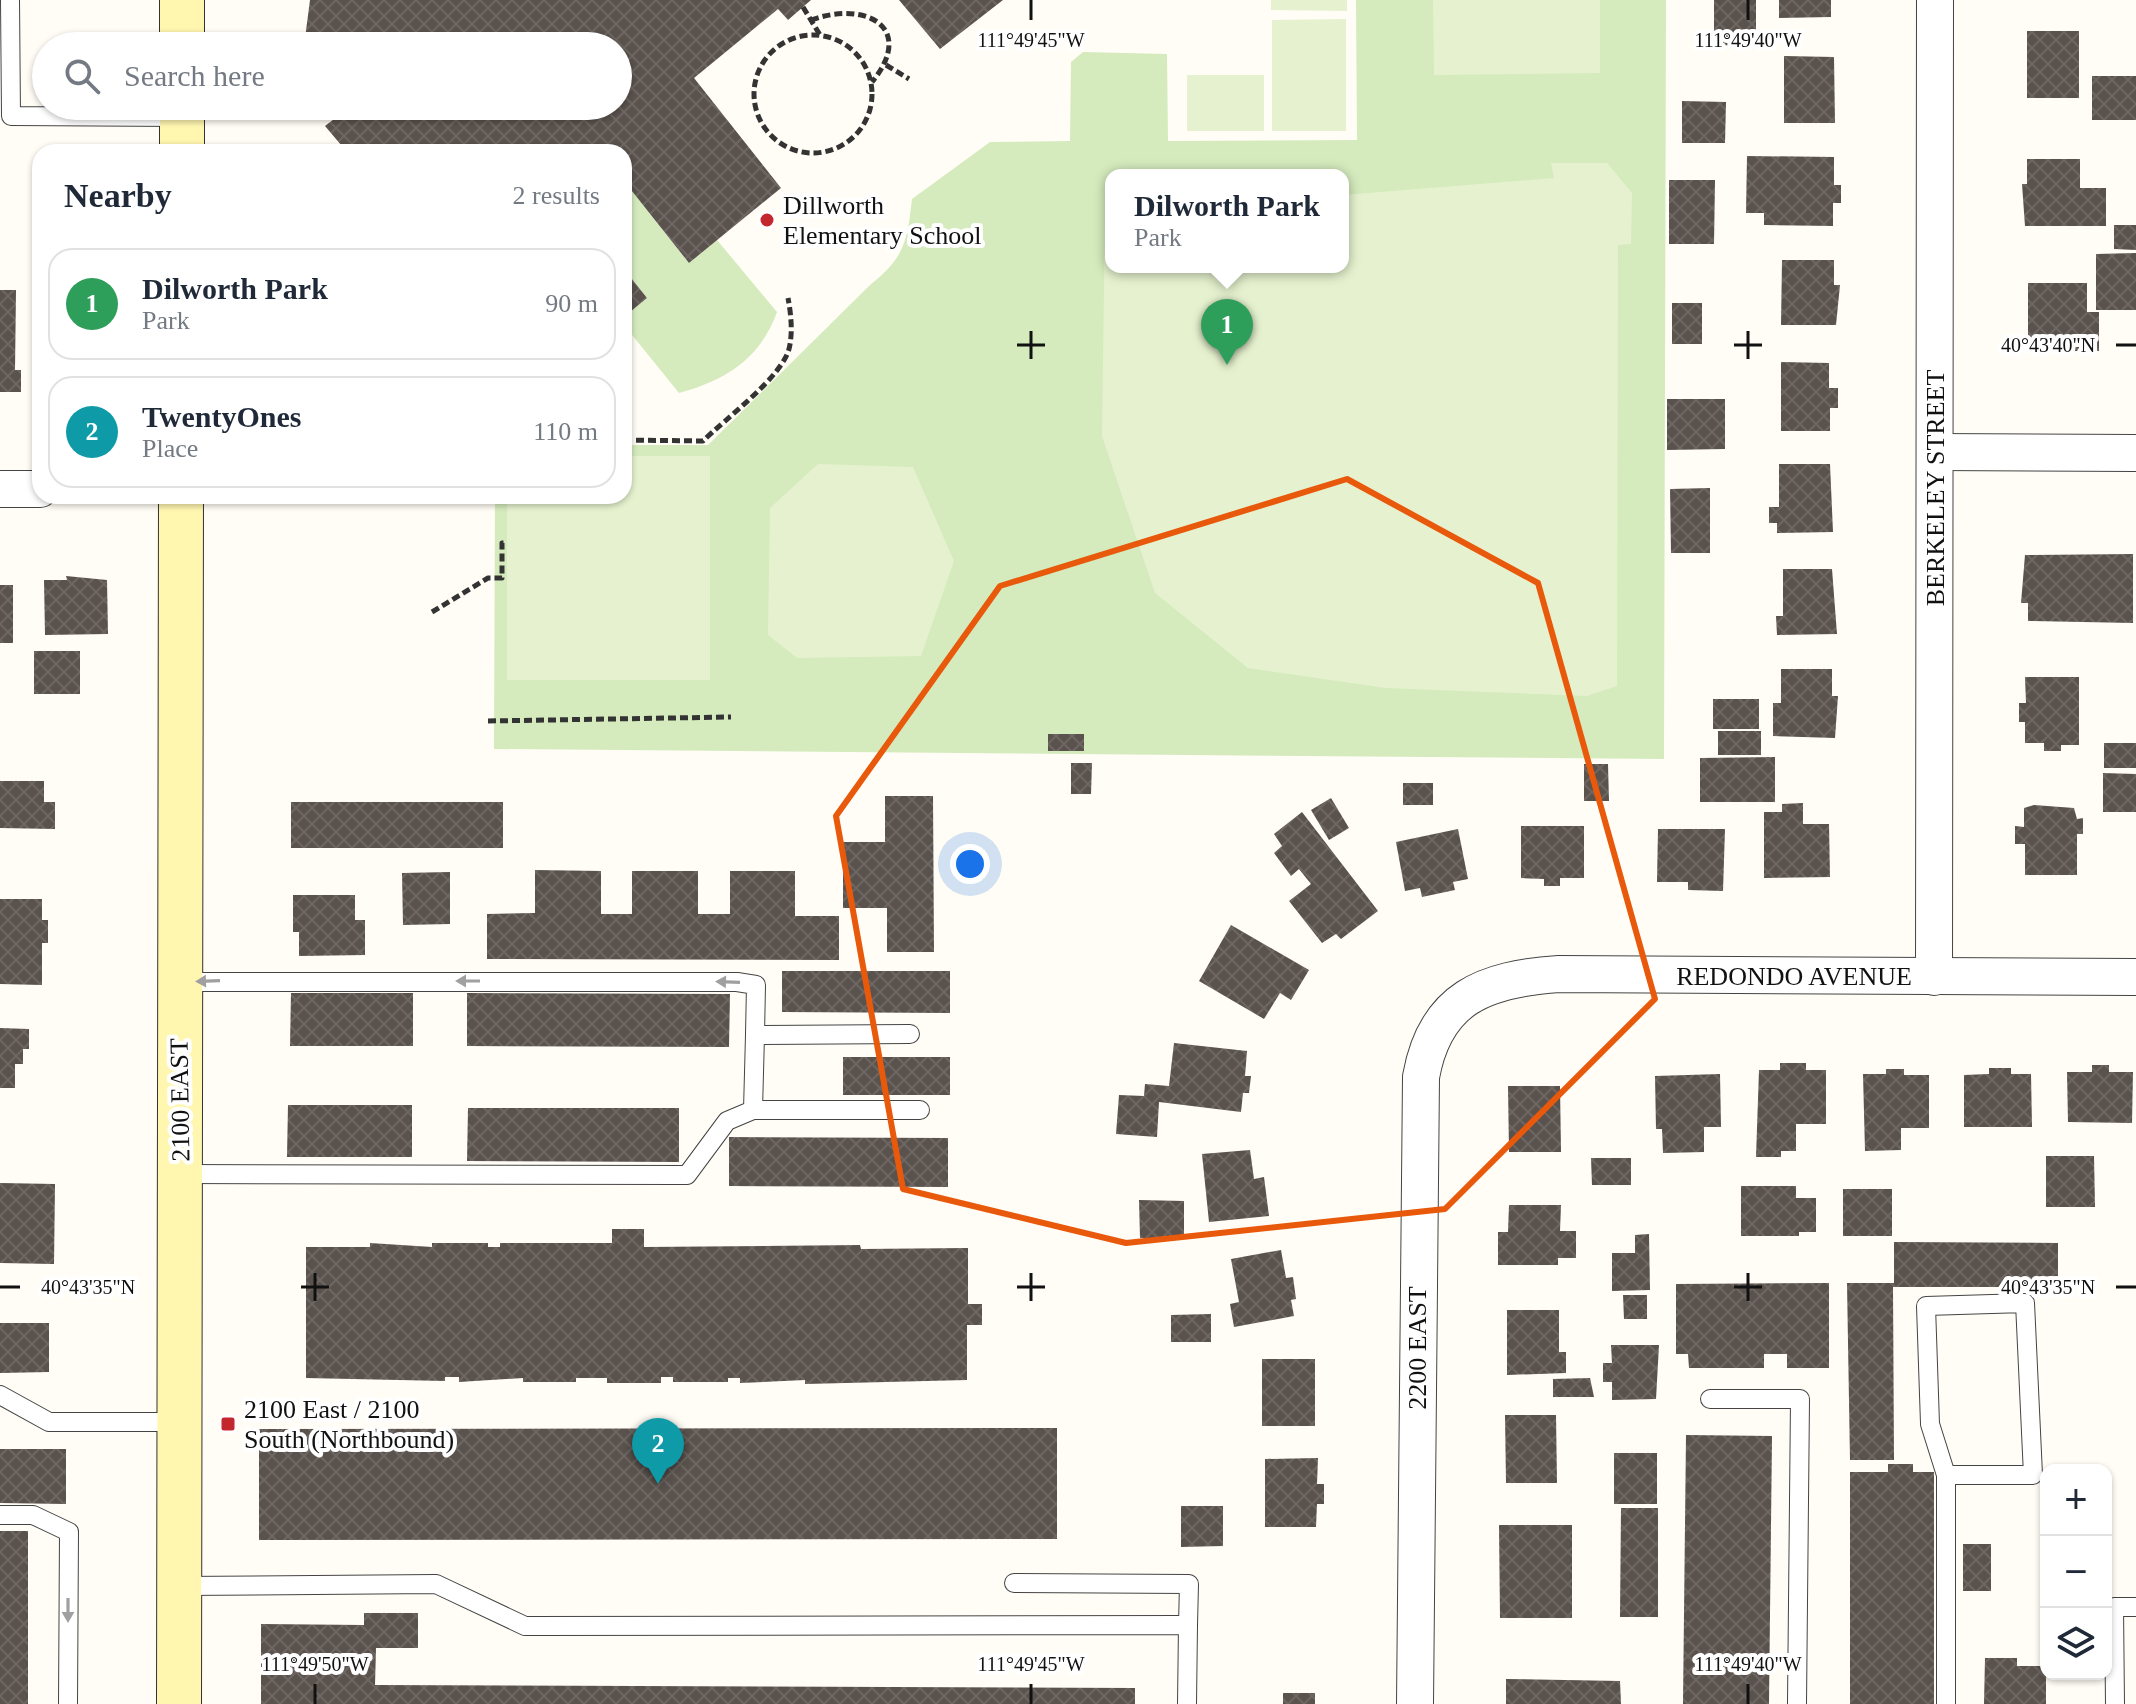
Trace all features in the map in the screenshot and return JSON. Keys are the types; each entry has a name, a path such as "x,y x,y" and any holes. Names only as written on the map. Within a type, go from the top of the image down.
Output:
{"street":[{"path":"182,0 182,32"},
{"name":"BERKELEY STREET","path":"1934,977 1935,0"},
{"path":"1935,452 2136,453"},
{"path":"0,489 32,489"},
{"name":"2100 EAST","path":"179,1704 181,504"},
{"name":"REDONDO AVENUE","path":"1457,1003 1500,982 1559,974 2136,977"},
{"name":"2200 EAST","path":"1415,1704 1421,1077 1426,1049 1438,1023 1457,1003"}],"lane":[{"path":"10,0 11,116 32,117"},
{"path":"87,120 182,125"},
{"path":"179,982 737,982 756,985 753,1110"},
{"path":"755,1035 910,1034"},
{"path":"181,1174 687,1175 727,1121 753,1110 920,1110"},
{"path":"1946,1475 2033,1475 2025,1303 1926,1306 1930,1424 1946,1475 1946,1704"},
{"path":"0,1395 49,1422 180,1422"},
{"path":"1710,1399 1800,1399 1797,1704"},
{"path":"0,1515 33,1515 69,1532 68,1704"},
{"path":"1014,1583 1189,1584 1187,1704"},
{"path":"180,1586 436,1584 525,1626 1188,1625"},
{"path":"2115,1704 2114,1607 2136,1607"}],"path":[{"path":"811,20 830,9 852,6 866,10 881,21 890,51 886,65 872,82"},
{"path":"803,7 820,35"},
{"path":"820,35 854,50 865,64 872,82 873,100 868,119 843,146 825,152 807,153 789,148 773,138 761,123 755,106 754,87 759,70 769,54 784,42 820,35"},
{"path":"886,65 909,79"},
{"path":"632,440 703,441 780,367 789,348 791,315 788,298"},
{"path":"432,612 488,578 502,578 502,543 507,543"},
{"path":"488,721 731,717"}],"highlighted area":[{"path":"1347,479 1538,583 1655,999 1445,1209 1126,1243 903,1189 836,816 1000,586"}],"green space":[{"path":"1271,0 1347,0 1347,11 1271,10"},
{"path":"1356,0 1666,0 1664,759 494,749 495,504 632,504 632,445 708,445 891,266 906,238 912,199 990,142 1070,141 1071,62 1083,52 1167,54 1168,141 1357,140"},
{"path":"1433,0 1600,0 1600,73 1434,75"},
{"path":"1346,19 1346,131 1272,131 1272,20"},
{"path":"1187,75 1264,75 1264,131 1187,131"},
{"path":"1551,163 1607,163 1632,193 1631,244 1618,245 1617,686 1587,696 1386,688 1248,668 1155,593 1102,436 1105,218 1105,273 1349,273 1349,195 1554,178"},
{"path":"632,191 689,263 717,240 777,312 761,343 739,365 712,381 679,393 632,335 632,310 647,298 632,279"},
{"path":"632,456 710,456 710,680 507,680 507,504 632,504"},
{"path":"818,464 913,467 954,561 921,656 797,658 768,635 770,508"}],"building":[{"path":"310,0 811,0 788,20 778,9 694,78 781,188 689,263 632,191 632,144 340,144 325,126 333,120 632,120 632,32 306,32"},
{"path":"899,0 1003,0 940,49"},
{"path":"1714,0 1756,0 1756,46 1714,45"},
{"path":"1779,0 1831,0 1831,17 1779,18"},
{"path":"2027,31 2079,31 2079,98 2027,98"},
{"path":"1784,56 1834,57 1835,123 1784,123"},
{"path":"2092,76 2136,76 2136,120 2092,120"},
{"path":"1682,101 1726,102 1725,143 1682,143"},
{"path":"1747,156 1834,157 1834,185 1841,185 1841,203 1833,203 1833,226 1764,225 1764,213 1746,213"},
{"path":"2027,159 2080,159 2080,188 2106,188 2106,226 2025,226 2022,184 2027,184"},
{"path":"1669,180 1715,180 1714,244 1669,244"},
{"path":"2114,225 2136,225 2136,250 2114,249"},
{"path":"2136,253 2136,310 2096,310 2096,254"},
{"path":"1782,260 1834,260 1834,285 1840,285 1836,325 1781,325"},
{"path":"632,279 647,298 632,310"},
{"path":"2028,283 2087,283 2087,312 2099,312 2099,351 2028,351"},
{"path":"0,290 16,290 15,370 21,370 21,392 0,392"},
{"path":"1672,303 1702,303 1702,344 1672,344"},
{"path":"1781,362 1829,363 1829,388 1838,388 1838,408 1830,408 1830,431 1781,431"},
{"path":"1667,399 1725,399 1725,449 1667,450"},
{"path":"1779,464 1830,464 1833,532 1777,533 1777,523 1769,523 1769,507 1779,507"},
{"path":"1710,488 1710,553 1671,553 1670,489"},
{"path":"2133,554 2133,623 2028,621 2028,603 2021,603 2025,555"},
{"path":"1783,569 1832,569 1837,634 1777,635 1776,616 1783,616"},
{"path":"66,576 107,580 108,634 45,635 44,580 67,580"},
{"path":"0,585 13,585 13,643 0,643"},
{"path":"34,651 80,651 80,694 34,694"},
{"path":"1781,669 1832,669 1832,696 1838,696 1835,738 1773,736 1773,703 1781,703"},
{"path":"2025,677 2079,677 2079,745 2061,745 2061,751 2044,751 2044,743 2025,743 2025,722 2019,722 2019,703 2026,703"},
{"path":"1713,699 1759,699 1759,729 1713,729"},
{"path":"1718,731 1761,731 1761,755 1718,755"},
{"path":"1048,734 1084,734 1084,751 1048,751"},
{"path":"2104,743 2136,743 2136,768 2104,768"},
{"path":"1775,757 1775,802 1700,802 1700,758"},
{"path":"1071,763 1092,763 1091,794 1071,794"},
{"path":"1584,764 1608,764 1609,801 1584,801"},
{"path":"2103,773 2136,774 2136,812 2103,812"},
{"path":"0,781 44,781 44,802 55,802 55,829 0,828"},
{"path":"1403,783 1433,783 1433,805 1403,805"},
{"path":"885,796 933,796 934,952 887,952 887,908 843,908 843,842 885,842"},
{"path":"1331,798 1349,828 1329,840 1311,810"},
{"path":"291,802 503,802 503,848 291,848"},
{"path":"1803,803 1803,824 1829,824 1830,877 1764,878 1764,812 1782,812 1782,804"},
{"path":"2034,805 2074,808 2077,819 2083,818 2083,834 2077,834 2077,875 2025,875 2025,844 2015,844 2015,826 2024,827 2024,808"},
{"path":"1302,812 1378,911 1341,939 1336,934 1322,943 1289,901 1311,884 1299,869 1291,876 1274,853 1282,846 1274,834"},
{"path":"1521,826 1584,826 1584,878 1560,878 1560,886 1544,886 1544,879 1521,878"},
{"path":"1458,829 1468,879 1453,882 1455,890 1422,897 1420,888 1405,891 1396,842"},
{"path":"1658,829 1725,829 1723,891 1688,890 1688,882 1657,882"},
{"path":"535,870 601,871 601,914 632,914 632,871 698,871 698,914 730,914 730,871 795,871 795,916 839,916 839,960 487,959 487,914 535,913"},
{"path":"450,872 450,924 403,925 402,873"},
{"path":"293,895 355,895 355,920 365,920 365,955 299,956 299,932 293,932"},
{"path":"0,899 42,899 42,920 48,920 48,943 42,943 42,985 0,984"},
{"path":"1231,925 1309,970 1291,1000 1280,993 1264,1019 1199,981"},
{"path":"782,971 950,971 950,1013 782,1012"},
{"path":"291,993 413,993 413,1046 290,1046"},
{"path":"467,993 730,994 729,1047 467,1046"},
{"path":"0,1028 29,1029 29,1049 23,1049 23,1064 15,1064 15,1088 0,1088"},
{"path":"1174,1043 1247,1051 1245,1076 1251,1076 1249,1093 1243,1093 1241,1112 1159,1102 1157,1137 1116,1134 1119,1095 1144,1096 1145,1084 1169,1086"},
{"path":"843,1057 950,1057 950,1095 843,1095"},
{"path":"1780,1063 1806,1063 1806,1070 1826,1070 1826,1124 1796,1124 1796,1151 1781,1151 1781,1157 1756,1157 1759,1070 1780,1070"},
{"path":"2092,1065 2109,1065 2109,1072 2133,1072 2132,1123 2068,1122 2067,1072 2092,1072"},
{"path":"1989,1068 2011,1068 2011,1074 2031,1074 2032,1127 1964,1127 1964,1075 1989,1074"},
{"path":"1886,1069 1904,1069 1904,1075 1929,1075 1929,1128 1901,1128 1901,1150 1865,1151 1863,1074 1886,1074"},
{"path":"1720,1074 1721,1127 1704,1127 1704,1152 1663,1153 1662,1129 1656,1129 1655,1076"},
{"path":"1508,1086 1560,1086 1561,1152 1509,1152"},
{"path":"288,1105 412,1105 412,1157 287,1157"},
{"path":"468,1108 679,1108 679,1162 467,1161"},
{"path":"729,1137 948,1138 948,1187 729,1186"},
{"path":"1250,1150 1254,1179 1264,1177 1269,1216 1209,1222 1202,1154"},
{"path":"2046,1156 2094,1156 2095,1207 2046,1207"},
{"path":"1591,1158 1631,1158 1631,1185 1592,1185"},
{"path":"0,1183 55,1184 54,1264 0,1263"},
{"path":"1741,1186 1796,1186 1796,1198 1816,1198 1816,1232 1799,1232 1799,1236 1741,1236"},
{"path":"1843,1189 1892,1189 1892,1236 1843,1236"},
{"path":"1139,1200 1184,1201 1184,1238 1140,1238"},
{"path":"1509,1205 1561,1205 1560,1231 1576,1231 1576,1258 1558,1258 1558,1265 1498,1265 1498,1232 1508,1232"},
{"path":"612,1229 644,1229 644,1247 860,1245 861,1249 968,1248 968,1304 982,1304 982,1325 967,1325 967,1380 805,1384 805,1380 740,1383 740,1378 728,1378 728,1382 673,1382 673,1377 661,1377 661,1383 607,1383 607,1378 576,1378 576,1382 523,1382 523,1378 459,1382 459,1377 445,1377 445,1381 306,1378 306,1247 370,1247 370,1243 432,1247 432,1243 488,1243 488,1247 500,1247 500,1243 612,1243"},
{"path":"1649,1234 1650,1290 1612,1291 1612,1253 1635,1253 1635,1235"},
{"path":"1894,1242 2058,1243 2058,1287 1893,1287 1894,1460 1850,1460 1847,1283 1894,1283"},
{"path":"1281,1250 1286,1278 1293,1277 1296,1299 1291,1300 1294,1316 1234,1327 1230,1304 1239,1302 1231,1259"},
{"path":"1829,1283 1829,1368 1787,1368 1787,1354 1764,1354 1764,1368 1689,1368 1688,1354 1676,1354 1676,1284"},
{"path":"1623,1295 1647,1295 1647,1319 1624,1319"},
{"path":"1507,1310 1559,1310 1559,1352 1566,1352 1566,1373 1507,1375"},
{"path":"1211,1314 1211,1342 1171,1342 1171,1315"},
{"path":"0,1323 49,1323 49,1372 0,1373"},
{"path":"1611,1345 1659,1345 1656,1399 1612,1400 1612,1382 1603,1382 1603,1363 1612,1363"},
{"path":"1262,1359 1315,1359 1315,1426 1262,1426"},
{"path":"1590,1378 1594,1397 1553,1397 1553,1379"},
{"path":"1505,1415 1556,1415 1557,1483 1506,1483"},
{"path":"1057,1428 1057,1539 259,1540 259,1429"},
{"path":"1686,1435 1772,1436 1769,1704 1683,1704"},
{"path":"0,1449 66,1449 66,1504 0,1503"},
{"path":"1614,1453 1657,1453 1657,1504 1614,1504"},
{"path":"1318,1458 1317,1484 1324,1484 1324,1504 1317,1504 1316,1527 1265,1527 1265,1459"},
{"path":"1888,1464 1913,1464 1913,1472 1934,1472 1934,1704 1850,1704 1850,1472 1888,1472"},
{"path":"1181,1506 1223,1506 1223,1546 1181,1547"},
{"path":"1621,1508 1658,1508 1658,1617 1620,1617"},
{"path":"1499,1525 1572,1525 1572,1618 1500,1618"},
{"path":"0,1531 28,1531 28,1704 0,1704"},
{"path":"1963,1544 1991,1544 1991,1591 1963,1591"},
{"path":"364,1613 418,1613 418,1648 376,1648 375,1685 1135,1688 1135,1704 261,1704 261,1624 364,1625"},
{"path":"1985,1658 2017,1658 2017,1666 2040,1666 2040,1680 2046,1680 2046,1704 1984,1704"},
{"path":"1506,1679 1620,1681 1621,1704 1506,1704"},
{"path":"1283,1693 1315,1693 1315,1704 1283,1704"}],"place":[{"name":"Dillworth Elementary School","path":"767,220"},
{"name":"Dilworth Park","path":"1227,365"},
{"name":"2100 East / 2100 South (Northbound)","path":"228,1424"},
{"name":"TwentyOnes","path":"658,1484"}]}
